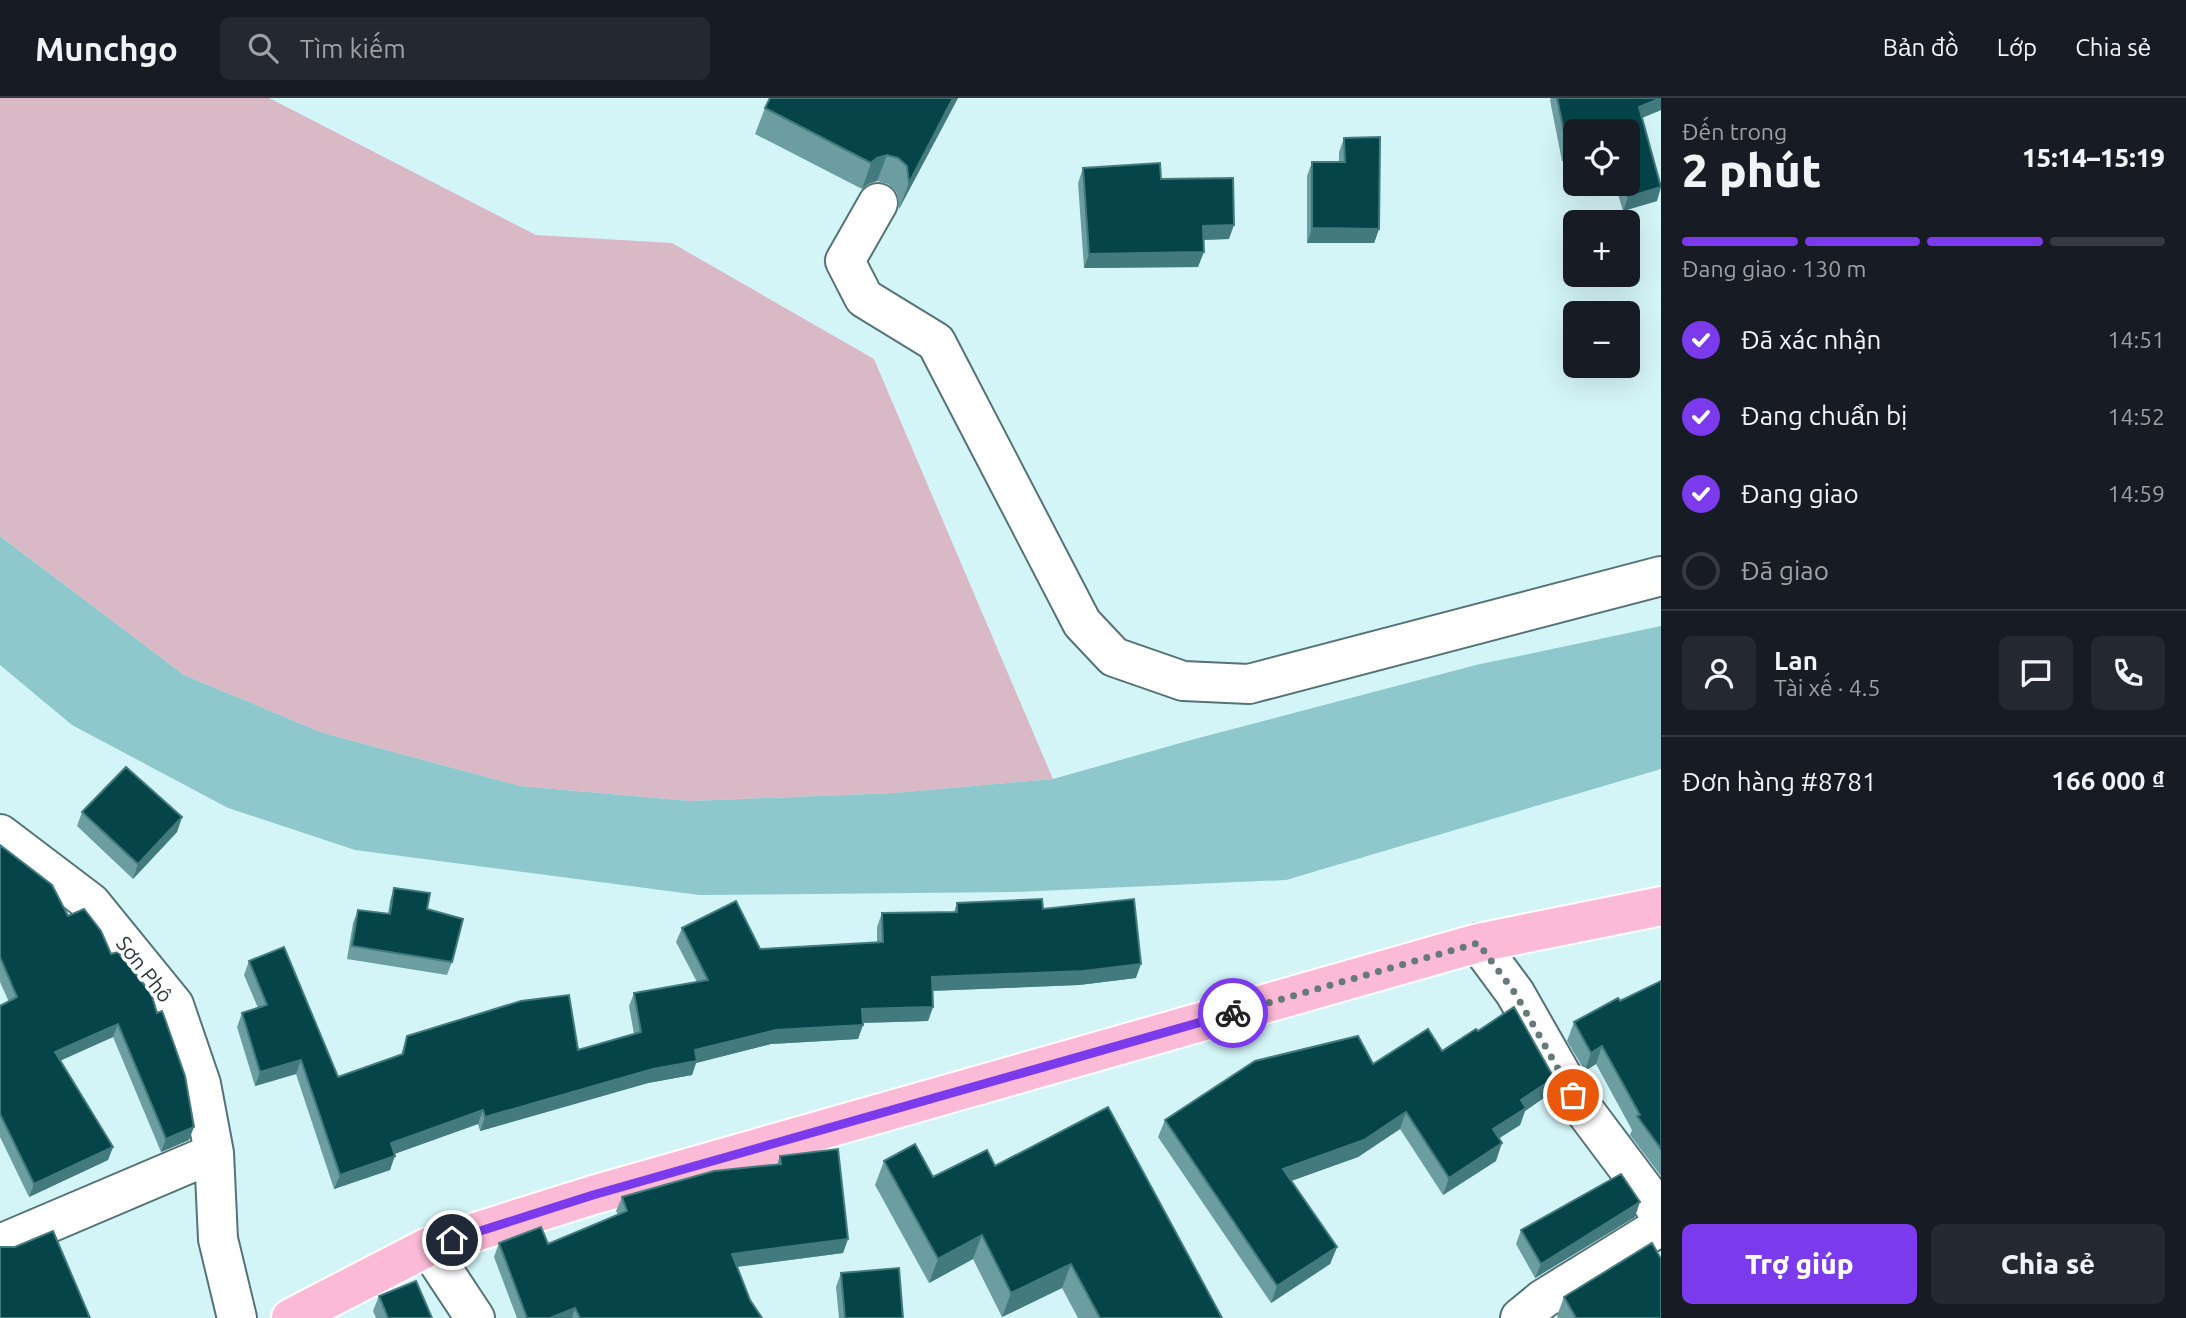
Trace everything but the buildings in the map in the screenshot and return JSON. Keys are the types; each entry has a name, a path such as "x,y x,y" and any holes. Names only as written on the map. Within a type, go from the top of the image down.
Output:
{"main road":[{"path":"291,1318 428,1247 606,1191 1478,943 1661,906"}],"street":[{"path":"878,203 845,261 864,298 936,342 1082,623 1114,657 1183,681 1249,684 1661,576"},
{"name":"Sơn Phô","path":"0,834 91,903 174,1006 201,1084 214,1153 218,1239 237,1318"},
{"path":"1478,943 1515,993 1573,1095 1646,1191 1661,1218"},
{"path":"0,1244 214,1153"},
{"path":"1520,1318 1543,1299 1661,1226"},
{"path":"428,1247 475,1318"}],"shaded area":[{"path":"0,98 269,98 536,235 672,243 874,359 1053,779 895,793 690,801 520,786 323,733 184,675 0,536"}],"water":[{"path":"0,536 184,675 323,733 520,786 690,801 895,793 1053,779 1476,665 1661,626 1661,769 1286,880 1014,892 699,895 355,850 228,808 72,725 0,665"}],"way so far":[{"path":"1233,1013 1478,943 1515,993 1573,1095"}],"route":[{"path":"452,1240 593,1195 1233,1013"}]}
